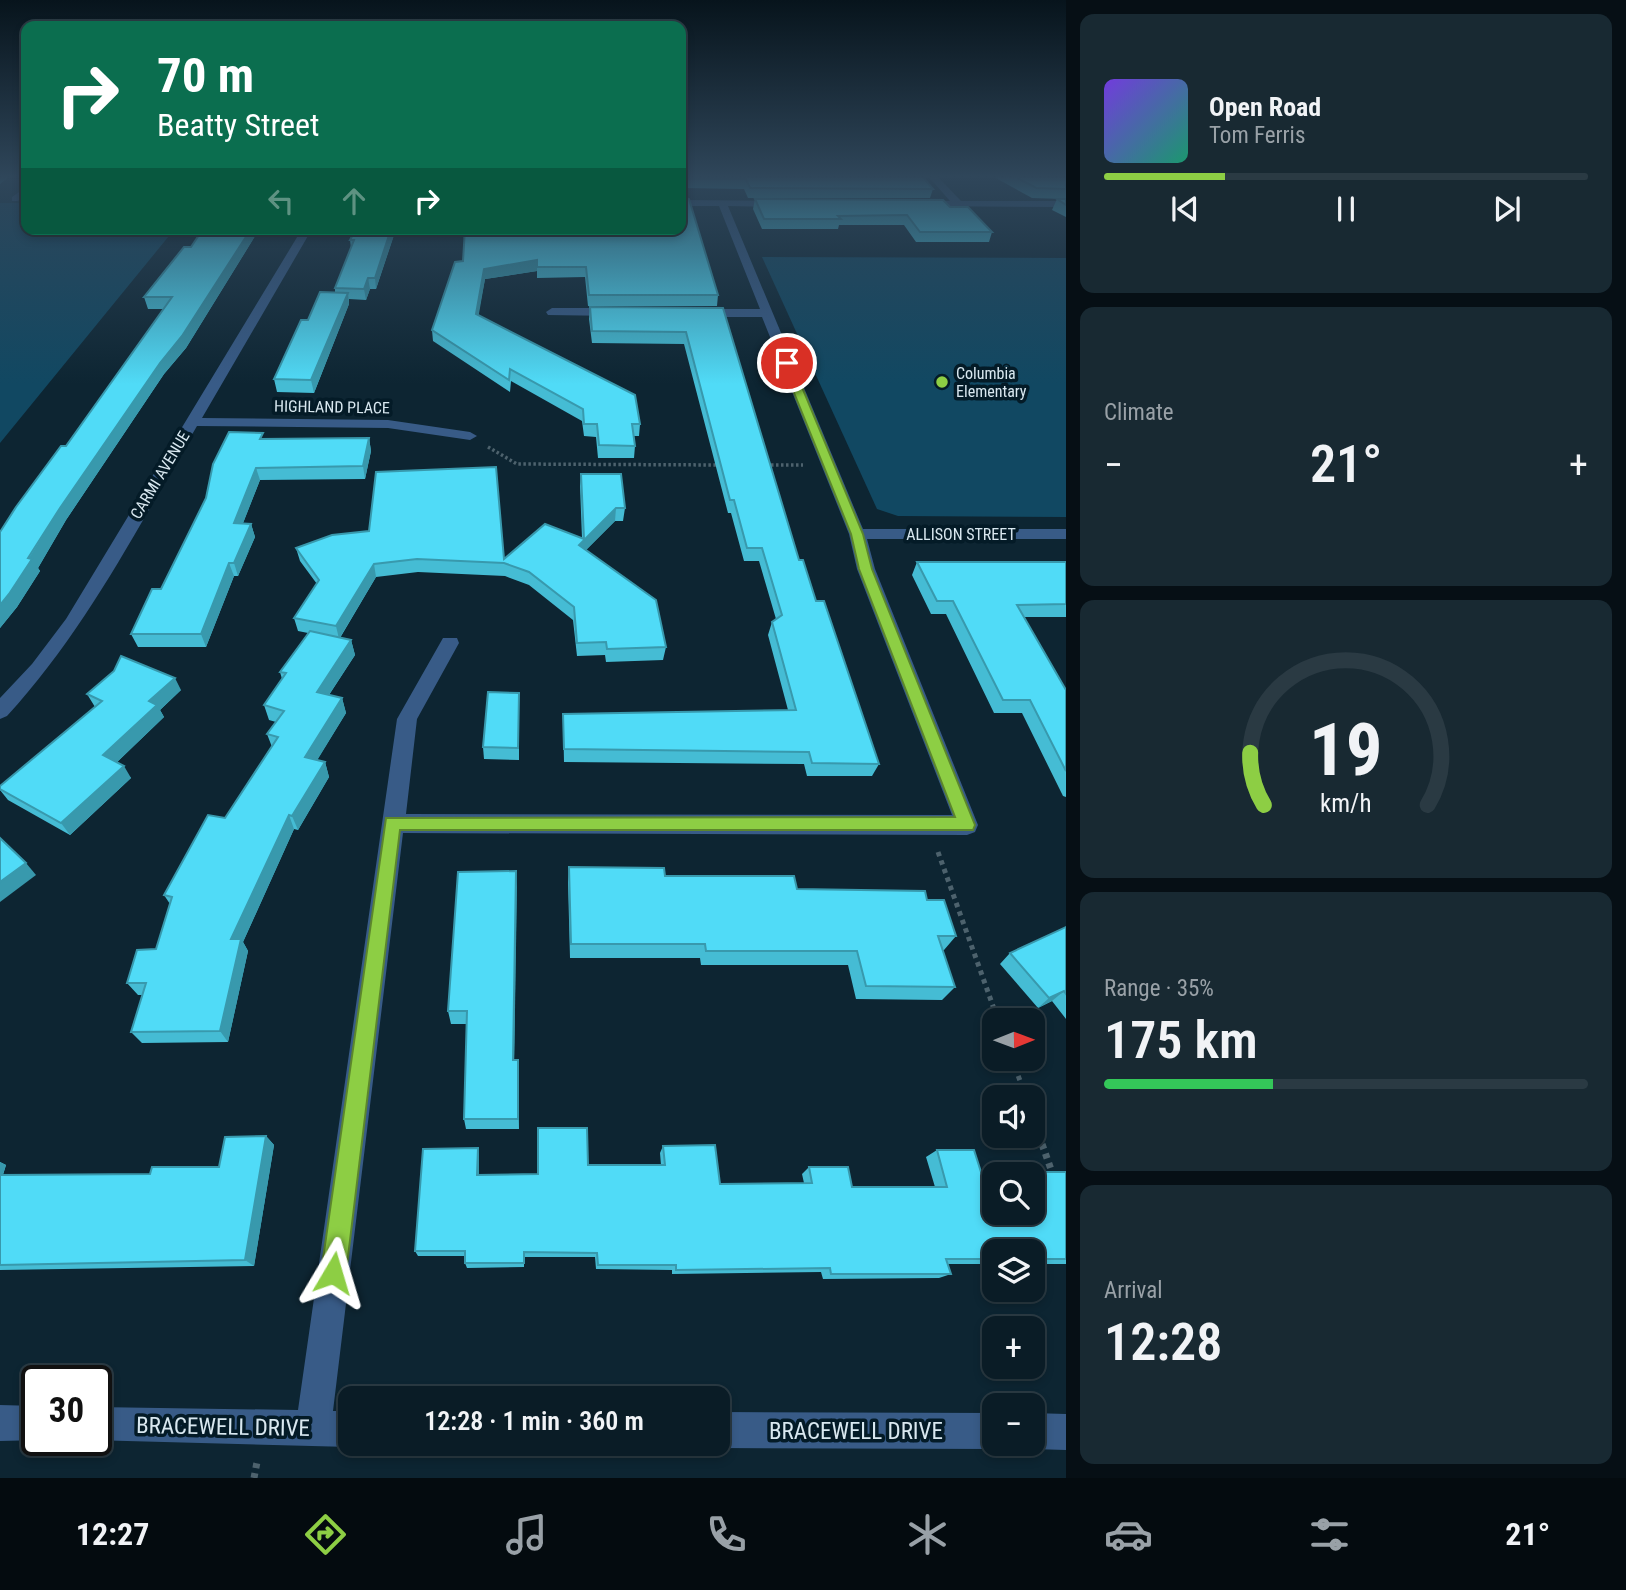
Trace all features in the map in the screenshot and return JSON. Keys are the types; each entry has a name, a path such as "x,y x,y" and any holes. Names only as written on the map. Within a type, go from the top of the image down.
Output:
{"street":[{"name":"CARMI AVENUE","path":"0,711 39,669 73,623 297,246"},
{"path":"392,823 967,825 866,569 857,534 740,246"},
{"path":"552,312 632,313"},
{"path":"686,313 767,313"},
{"name":"HIGHLAND PLACE","path":"192,422 388,425 470,436"},
{"name":"ALLISON STREET","path":"857,534 1066,534"},
{"path":"313,1428 407,719 450,643"},
{"path":"0,1423 21,1424"},
{"name":"BRACEWELL DRIVE","path":"112,1425 338,1429"},
{"name":"BRACEWELL DRIVE","path":"730,1430 982,1431"},
{"path":"1045,1432 1066,1432"}],"path":[{"path":"470,436 517,464 720,464"},
{"path":"761,465 828,465"},
{"path":"929,825 994,1008"},
{"path":"1044,1148 1058,1187"}],"shaded area":[{"path":"0,246 161,246 0,443"},
{"name":"Columbia Elementary","path":"762,257 1066,258 1066,517 898,516 877,509"}],"building":[{"path":"240,246 182,336 160,363 60,508 28,558 32,559 0,605 0,532 61,446 66,446 172,297 144,297 184,247"},
{"path":"352,246 385,246 375,278 368,278 364,289 335,288"},
{"path":"464,246 703,246 718,295 589,295 586,267 537,267 537,260 484,269 476,314 635,395 640,424 632,424 635,446 599,445 597,424 584,424 583,409 510,369 509,380 432,330 455,262 463,261"},
{"path":"320,292 348,293 311,380 274,379 301,320 308,320"},
{"path":"590,307 723,308 799,560 803,560 816,601 824,601 879,764 812,763 809,752 564,749 563,714 796,710 772,622 782,615 762,548 747,548 734,500 730,500 686,332 592,331"},
{"path":"229,432 263,433 260,439 369,438 363,466 256,468 234,523 251,524 234,563 229,563 201,634 131,634 152,589 161,589 206,498 213,464"},
{"path":"496,467 504,559 545,524 584,539 581,474 621,474 625,508 616,508 579,545 656,600 666,647 607,649 606,642 577,643 574,607 529,572 504,563 417,559 374,564 336,626 294,618 319,580 296,548 332,535 369,531 376,472"},
{"path":"917,562 1066,562 1066,604 1017,605 1066,690 1066,771 1030,700 1003,700 953,601 937,601"},
{"path":"310,631 351,640 317,692 342,698 305,757 325,762 292,816 289,815 231,939 241,939 220,1031 131,1032 146,983 127,983 137,950 156,949 172,897 164,895 208,815 225,818 278,737 267,734 284,711 264,705 286,673 280,672"},
{"path":"121,656 175,678 149,701 157,705 103,755 124,766 61,823 0,789 0,786 102,701 87,694 114,671"},
{"path":"488,692 519,693 518,748 483,747"},
{"path":"0,838 26,863 0,882"},
{"path":"569,867 664,868 665,876 794,876 797,889 925,891 927,900 944,900 956,936 938,936 955,987 866,986 857,951 706,951 705,944 571,944"},
{"path":"516,871 513,1060 518,1060 518,1119 464,1119 467,1011 448,1011 458,872"},
{"path":"1066,927 1066,994 1064,991 1049,998 1010,953"},
{"path":"538,1128 587,1128 588,1165 665,1165 663,1146 715,1145 720,1184 812,1183 809,1167 848,1167 852,1187 947,1187 937,1150 974,1150 982,1172 982,1225 1045,1225 1045,1172 1066,1172 1066,1259 1045,1259 1045,1239 982,1239 982,1259 946,1259 951,1274 831,1274 830,1268 676,1270 676,1265 598,1265 597,1253 524,1252 524,1263 465,1263 465,1251 415,1251 423,1149 478,1148 477,1175 538,1174"},
{"path":"266,1136 245,1260 0,1265 0,1175 150,1174 152,1167 219,1167 225,1137"}],"place":[{"name":"Columbia Elementary","path":"942,382"}],"route":[{"path":"333,1273 392,823 967,825 866,569 857,534 787,363"}]}
